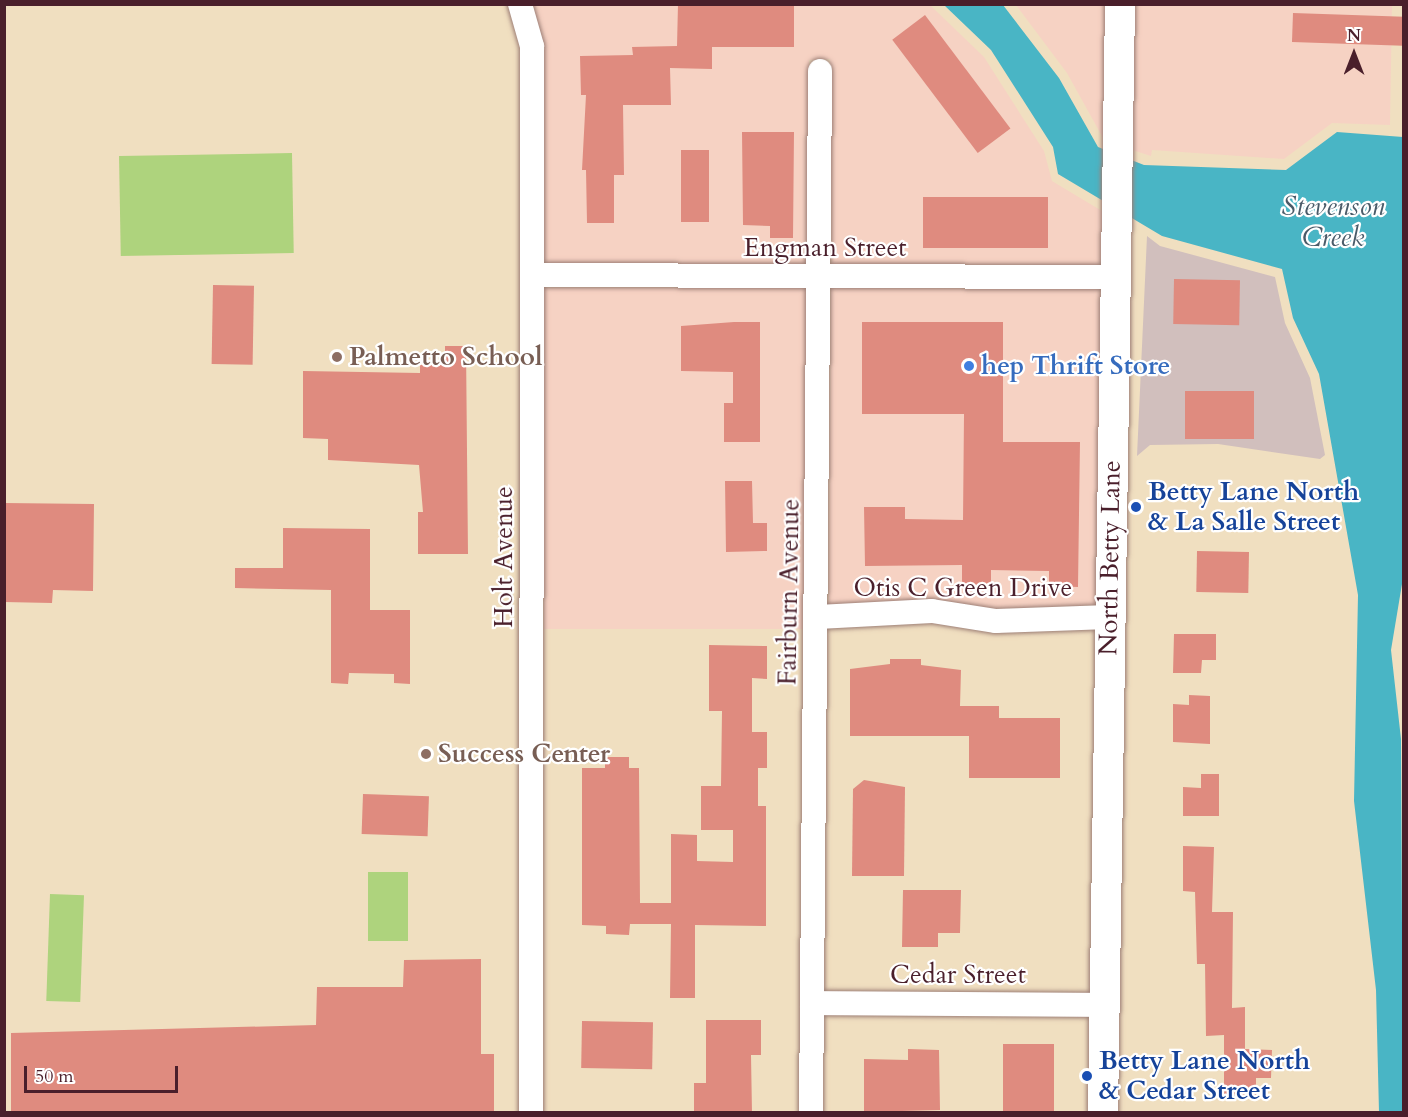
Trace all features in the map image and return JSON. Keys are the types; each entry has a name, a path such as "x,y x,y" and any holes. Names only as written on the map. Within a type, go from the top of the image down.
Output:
{"street":[{"name":"Holt Avenue","path":"520,4 532,46 531,1113"},
{"name":"North Betty Lane","path":"1103,1113 1120,4"},
{"name":"Fairburn Avenue","path":"811,1113 821,276 820,71"},
{"name":"Engman Street","path":"533,275 1116,277"},
{"name":"Otis C Green Drive","path":"818,617 932,611 996,621 1109,617"},
{"name":"Cedar Street","path":"812,1002 1104,1005"}],"shaded area":[{"path":"532,5 930,5 984,57 1044,151 1052,181 1107,214 1106,265 832,264 830,59 809,60 810,264 544,264 543,46"},
{"path":"1016,5 1110,5 1103,138 1067,73"},
{"path":"1131,5 1392,5 1390,125 1332,123 1284,159 1152,150 1151,156 1129,149"},
{"path":"1147,236 1160,246 1275,277 1285,323 1310,378 1325,455 1320,459 1218,444 1150,445 1137,456"},
{"path":"544,288 810,288 810,629 544,629"},
{"path":"831,288 1106,289 1098,605 998,609 829,605"}],"green space":[{"path":"292,153 294,253 121,256 119,156"},
{"path":"368,872 408,872 408,941 368,941"},
{"path":"50,894 84,895 80,1002 46,1001"}],"water":[{"name":"Stevenson Creek","path":"944,5 1003,5 1059,78 1098,147 1144,165 1286,170 1337,132 1403,137 1404,572 1391,650 1401,739 1403,1112 1379,1112 1376,990 1354,801 1358,595 1319,374 1293,318 1282,269 1162,236 1058,174 1053,147 991,50"}],"building":[{"path":"678,4 794,4 794,47 712,47 712,69 670,68 671,105 623,105 624,175 614,175 614,223 587,223 586,170 582,170 586,95 581,95 580,56 633,55 632,47 677,46"},
{"path":"1293,13 1404,17 1403,46 1292,42"},
{"path":"925,15 1010,128 978,153 892,40"},
{"path":"742,132 794,132 793,238 770,238 770,226 743,225"},
{"path":"681,150 709,150 709,222 681,222"},
{"path":"923,197 1048,197 1048,248 923,248"},
{"path":"1174,279 1240,280 1239,325 1173,324"},
{"path":"213,285 254,286 253,365 212,364"},
{"path":"760,322 760,442 724,442 724,403 733,403 733,372 681,371 681,326"},
{"path":"862,322 1003,322 1003,442 1080,442 1078,587 1049,586 1049,571 991,570 991,586 962,586 962,565 865,566 864,507 905,507 905,519 963,520 964,414 862,414"},
{"path":"445,346 466,346 468,554 418,554 418,512 423,512 419,465 328,460 328,439 303,438 303,371 420,373 420,365 445,365"},
{"path":"1185,391 1254,391 1254,439 1185,439"},
{"path":"725,481 752,481 753,523 767,523 767,551 726,552"},
{"path":"4,503 94,504 93,591 53,590 52,603 4,602"},
{"path":"283,528 370,529 370,610 410,610 410,684 394,683 394,674 349,673 348,684 331,683 331,590 235,588 235,568 283,568"},
{"path":"1197,551 1249,552 1248,593 1196,592"},
{"path":"1174,634 1216,634 1216,660 1202,660 1201,673 1173,673"},
{"path":"709,645 767,646 767,679 752,678 752,732 767,732 767,768 758,768 758,806 766,806 766,926 695,925 695,998 670,998 671,924 630,924 629,935 606,934 606,926 582,925 582,768 605,768 605,757 629,757 629,768 639,768 640,903 671,903 671,834 697,835 697,861 733,862 733,830 701,830 701,786 721,786 722,711 709,711"},
{"path":"890,659 921,659 921,665 961,670 960,706 999,706 999,718 1060,718 1060,778 969,778 969,736 850,736 850,669 890,664"},
{"path":"1189,695 1210,696 1210,744 1173,742 1173,704 1189,705"},
{"path":"1201,774 1219,774 1219,816 1183,816 1183,787 1201,788"},
{"path":"864,780 905,787 904,876 852,876 853,789"},
{"path":"363,794 429,796 428,836 362,834"},
{"path":"1183,846 1214,847 1212,912 1233,912 1232,1008 1245,1007 1245,1049 1272,1050 1271,1078 1256,1078 1256,1095 1224,1094 1224,1035 1206,1036 1205,964 1197,964 1195,892 1183,891"},
{"path":"903,890 961,890 960,933 938,933 938,947 902,947"},
{"path":"481,959 481,1054 494,1054 494,1113 11,1113 11,1033 316,1025 317,987 403,987 404,960"},
{"path":"706,1020 761,1020 761,1055 751,1055 752,1113 694,1113 694,1083 706,1083"},
{"path":"582,1021 653,1022 652,1069 581,1068"},
{"path":"1003,1044 1054,1044 1054,1112 1003,1112"},
{"path":"908,1049 939,1050 940,1110 864,1112 864,1059 908,1060"}],"place":[{"name":"Palmetto School","path":"337,357"},
{"name":"hep Thrift Store","path":"969,366"},
{"name":"Betty Lane North & La Salle Street","path":"1136,507"},
{"name":"Success Center","path":"426,754"},
{"name":"Betty Lane North & Cedar Street","path":"1087,1076"}]}
